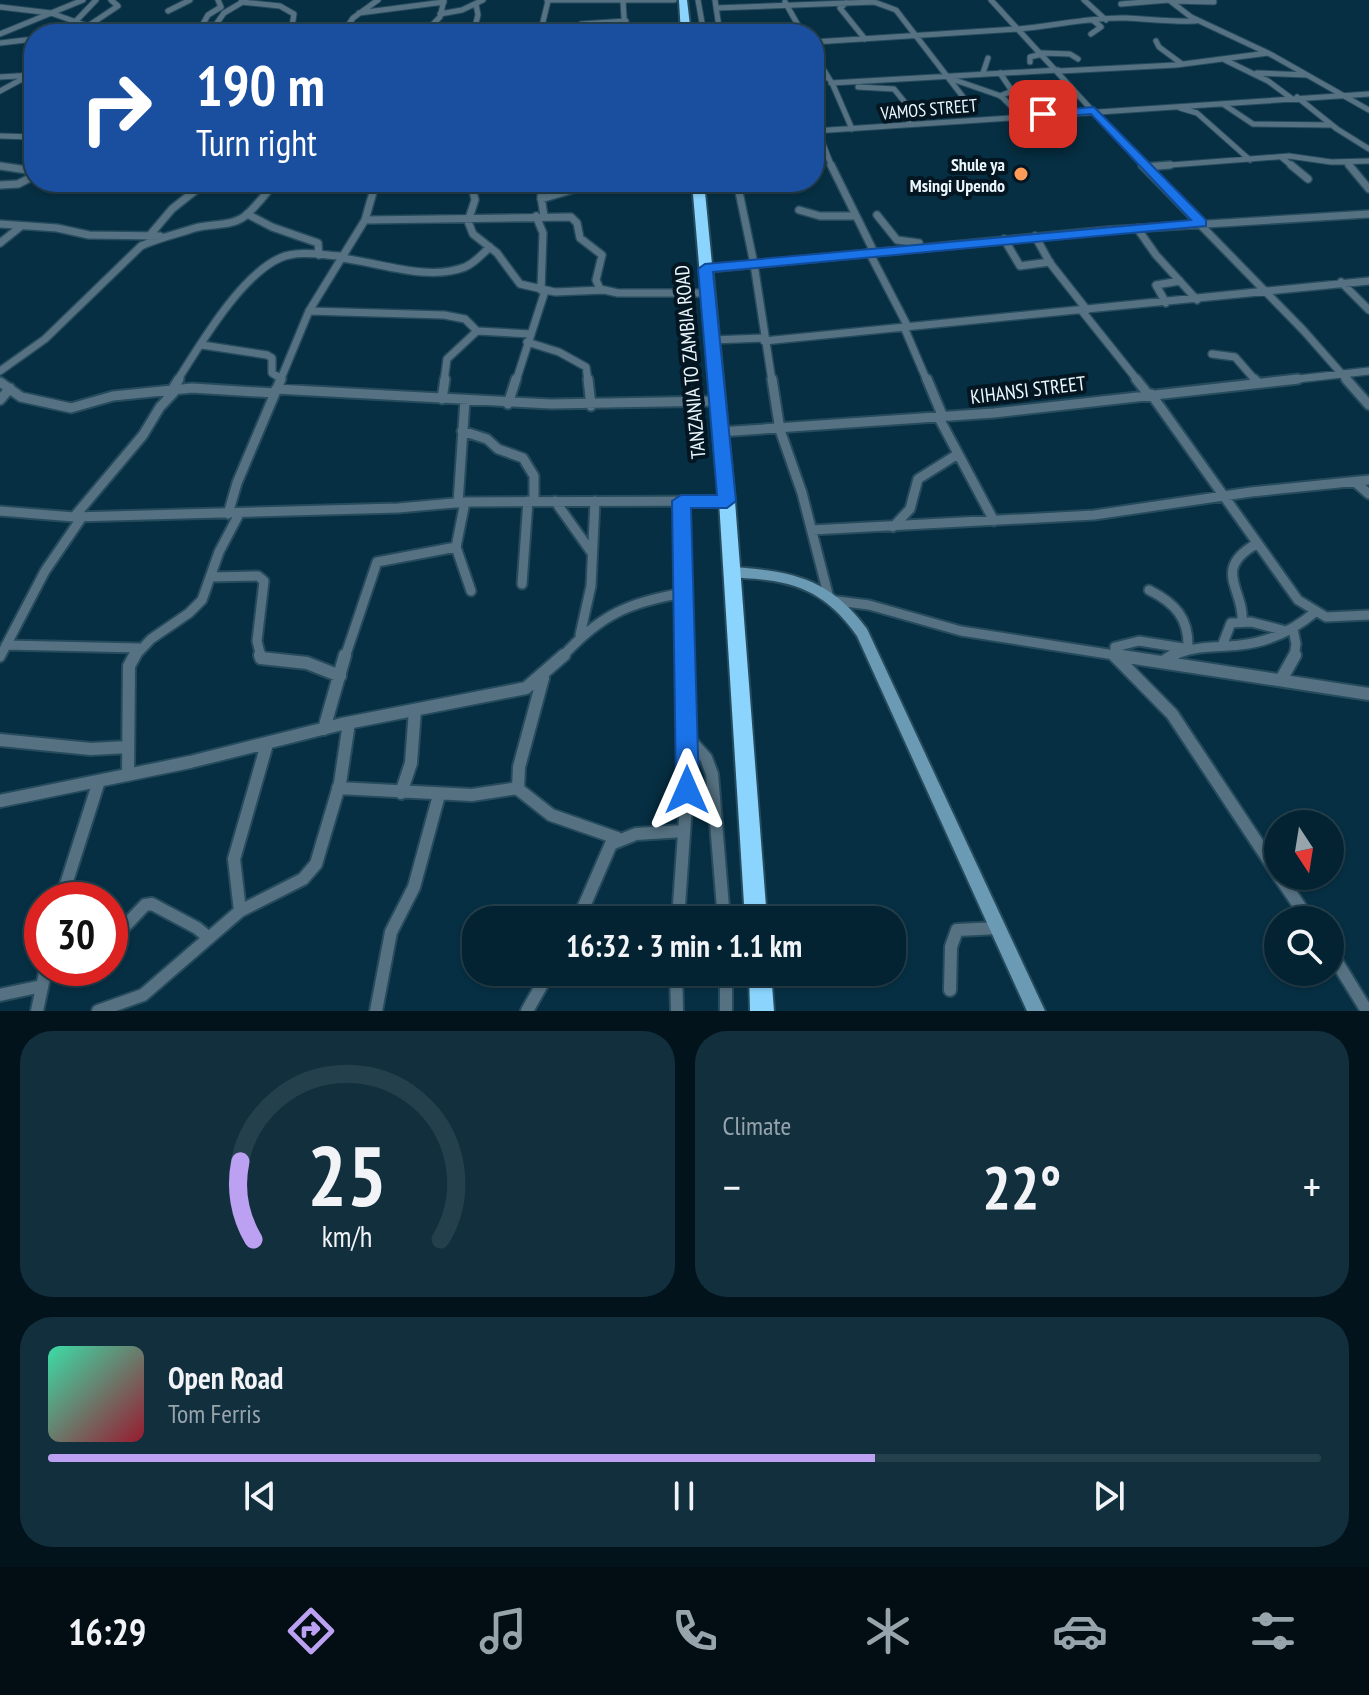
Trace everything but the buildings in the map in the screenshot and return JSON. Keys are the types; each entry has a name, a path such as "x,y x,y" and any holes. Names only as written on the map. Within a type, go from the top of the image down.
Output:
{"highway":[{"path":"683,0 685,24"},
{"name":"TANZANIA TO ZAMBIA ROAD","path":"699,192 727,501 755,906"},
{"path":"761,986 762,1011"}],"street":[{"path":"24,24 83,0"},
{"path":"70,6 93,0"},
{"path":"75,22 93,0"},
{"path":"91,24 118,6 111,0"},
{"path":"168,11 190,0"},
{"path":"203,24 208,15 221,7 218,0"},
{"path":"264,4 284,0"},
{"path":"349,24 378,0"},
{"path":"440,14 483,0"},
{"path":"542,24 547,0 674,0"},
{"path":"599,15 604,0"},
{"path":"698,0 702,24"},
{"path":"715,0 718,24"},
{"path":"991,0 1369,405"},
{"path":"1084,0 1106,20"},
{"path":"217,24 224,13 244,1 292,10 292,24"},
{"path":"359,13 444,1 433,24"},
{"path":"623,1 626,24"},
{"path":"716,8 785,2 876,1 896,10 970,106"},
{"path":"1170,1 1198,21 1268,53 1369,110"},
{"path":"785,2 797,24"},
{"path":"1118,2 1149,19"},
{"path":"1118,2 1214,2"},
{"path":"1,3 51,13 78,24"},
{"path":"846,3 840,8 865,39"},
{"path":"476,4 476,24"},
{"path":"1181,20 1185,13"},
{"path":"582,24 599,15 626,21"},
{"path":"824,41 1054,26 1071,20 1198,21"},
{"path":"1091,34 1101,27 1094,21"},
{"path":"0,34 24,24"},
{"path":"0,43 24,40"},
{"path":"1156,41 1159,47 1182,64"},
{"path":"1030,62 1030,57 1042,53 1064,53 1078,59"},
{"path":"831,82 1182,64 1268,53"},
{"path":"971,88 988,58"},
{"path":"1225,60 1268,81 1369,149"},
{"path":"1268,81 1285,71 1281,60"},
{"path":"824,70 852,129"},
{"path":"1000,73 1012,91 1000,96"},
{"path":"1250,73 1310,75"},
{"path":"0,77 24,76"},
{"path":"947,77 1000,96 1021,116"},
{"path":"0,91 24,79"},
{"path":"824,80 894,89 907,105 909,124"},
{"name":"VAMOS STREET","path":"824,131 1343,93 1369,94"},
{"path":"1223,104 1253,124 1331,125"},
{"path":"1173,106 1197,113 1250,160"},
{"path":"0,136 24,137"},
{"path":"1232,162 1235,149"},
{"path":"824,150 906,327 941,418 994,521"},
{"path":"1144,167 1281,157 1369,161"},
{"path":"1281,157 1308,179"},
{"path":"1347,162 1369,189"},
{"path":"0,166 24,171"},
{"path":"0,185 18,184 24,180"},
{"path":"150,235 172,209 193,192"},
{"path":"0,371 14,364 45,339 141,246 205,225 235,222 247,214 263,192"},
{"path":"128,775 129,666 138,648 182,619 207,593 280,378 309,311 365,220 373,192"},
{"path":"473,192 475,200 468,218 471,234 504,261 512,277 520,284 543,290 707,293"},
{"path":"508,404 543,290 540,216 542,192"},
{"path":"541,199 565,192"},
{"path":"739,192 754,264 780,430 832,598 848,610 862,633 1036,1011"},
{"path":"799,210 820,216 855,216"},
{"path":"247,214 272,227 318,243 319,255"},
{"path":"877,215 897,240 925,247"},
{"path":"365,220 540,216 575,219 580,238 602,255 596,280 604,290"},
{"path":"705,269 1035,236 1201,223 1368,216"},
{"path":"0,224 57,228 89,235 173,237"},
{"path":"0,243 20,227"},
{"path":"1137,228 1197,300"},
{"path":"1035,236 1084,310 1150,394 1298,600 1326,617 1369,615"},
{"path":"1004,239 1020,266 1050,262"},
{"path":"0,657 45,571 78,517 143,435 202,345 241,294 270,263 281,257 319,255 376,261 395,268 444,270 469,265 490,247"},
{"path":"1166,303 1156,285 1180,281"},
{"path":"712,340 764,340 1369,281"},
{"path":"1341,282 1369,310"},
{"path":"309,311 444,315 465,319 477,331 528,338 586,367 591,406"},
{"path":"442,399 447,359 477,331"},
{"path":"202,345 220,350 265,352 272,358 272,373 280,378"},
{"path":"1212,354 1235,357 1258,383"},
{"name":"KIHANSI STREET","path":"720,432 941,418 1369,371"},
{"path":"0,382 21,397 71,408 113,396 174,390 396,394 508,404 591,406 717,401"},
{"path":"0,400 10,388"},
{"path":"465,400 462,502 456,547 471,591"},
{"path":"462,431 487,439 498,449 523,458 534,476 522,584"},
{"path":"893,527 910,509 918,479 958,454"},
{"path":"812,530 1094,515 1279,488 1369,480"},
{"path":"1355,482 1369,494"},
{"path":"555,501 592,553"},
{"path":"577,642 592,599 595,501"},
{"path":"679,906 687,737 681,501"},
{"path":"0,511 78,517 233,514 462,502 727,501"},
{"path":"1242,622 1243,608 1234,591 1234,566 1239,556 1256,544"},
{"path":"324,729 377,562 456,547"},
{"path":"732,572 783,578 832,598 961,631 1113,652 1369,694"},
{"path":"211,577 258,576 264,581 257,641 261,658 307,663 340,676"},
{"path":"1149,590 1177,606 1186,624 1187,648"},
{"path":"0,801 267,744 349,723 526,688 543,678 592,626 614,613 652,598 684,593"},
{"path":"1113,652 1120,643 1136,642 1158,642 1187,648 1246,644 1290,630 1315,612"},
{"path":"1222,646 1227,626 1242,622 1290,630 1298,643 1297,653 1281,680"},
{"path":"6,645 138,648"},
{"path":"1163,662 1187,648"},
{"path":"1113,652 1172,714 1264,854"},
{"path":"543,678 519,767 518,788 529,801 553,818 617,838 684,831"},
{"path":"401,793 411,763 415,710"},
{"path":"98,1011 143,995 166,979 240,911 286,889 316,864 338,788 349,723"},
{"path":"687,737 706,758 712,774 723,906"},
{"path":"0,740 91,749 128,747"},
{"path":"240,911 234,859 267,744"},
{"path":"65,882 70,863 86,828 99,781"},
{"path":"338,788 472,795 518,788"},
{"path":"376,1011 391,932 414,887 439,795"},
{"path":"584,906 611,844 617,838"},
{"path":"128,923 145,905 152,904 197,928 209,938"},
{"path":"950,990 951,947 957,930 998,928"},
{"path":"1344,974 1367,1011"},
{"path":"0,995 42,986 37,1011"},
{"path":"527,1011 541,986"},
{"path":"677,986 678,1011"},
{"path":"726,986 726,1011"},
{"path":"134,1011 143,995"}],"place":[{"name":"Shule ya Msingi Upendo","path":"1021,174"}],"route":[{"path":"687,790 681,501 727,501 705,269 1000,239 1201,223 1144,167 1094,111 1043,114"}]}
